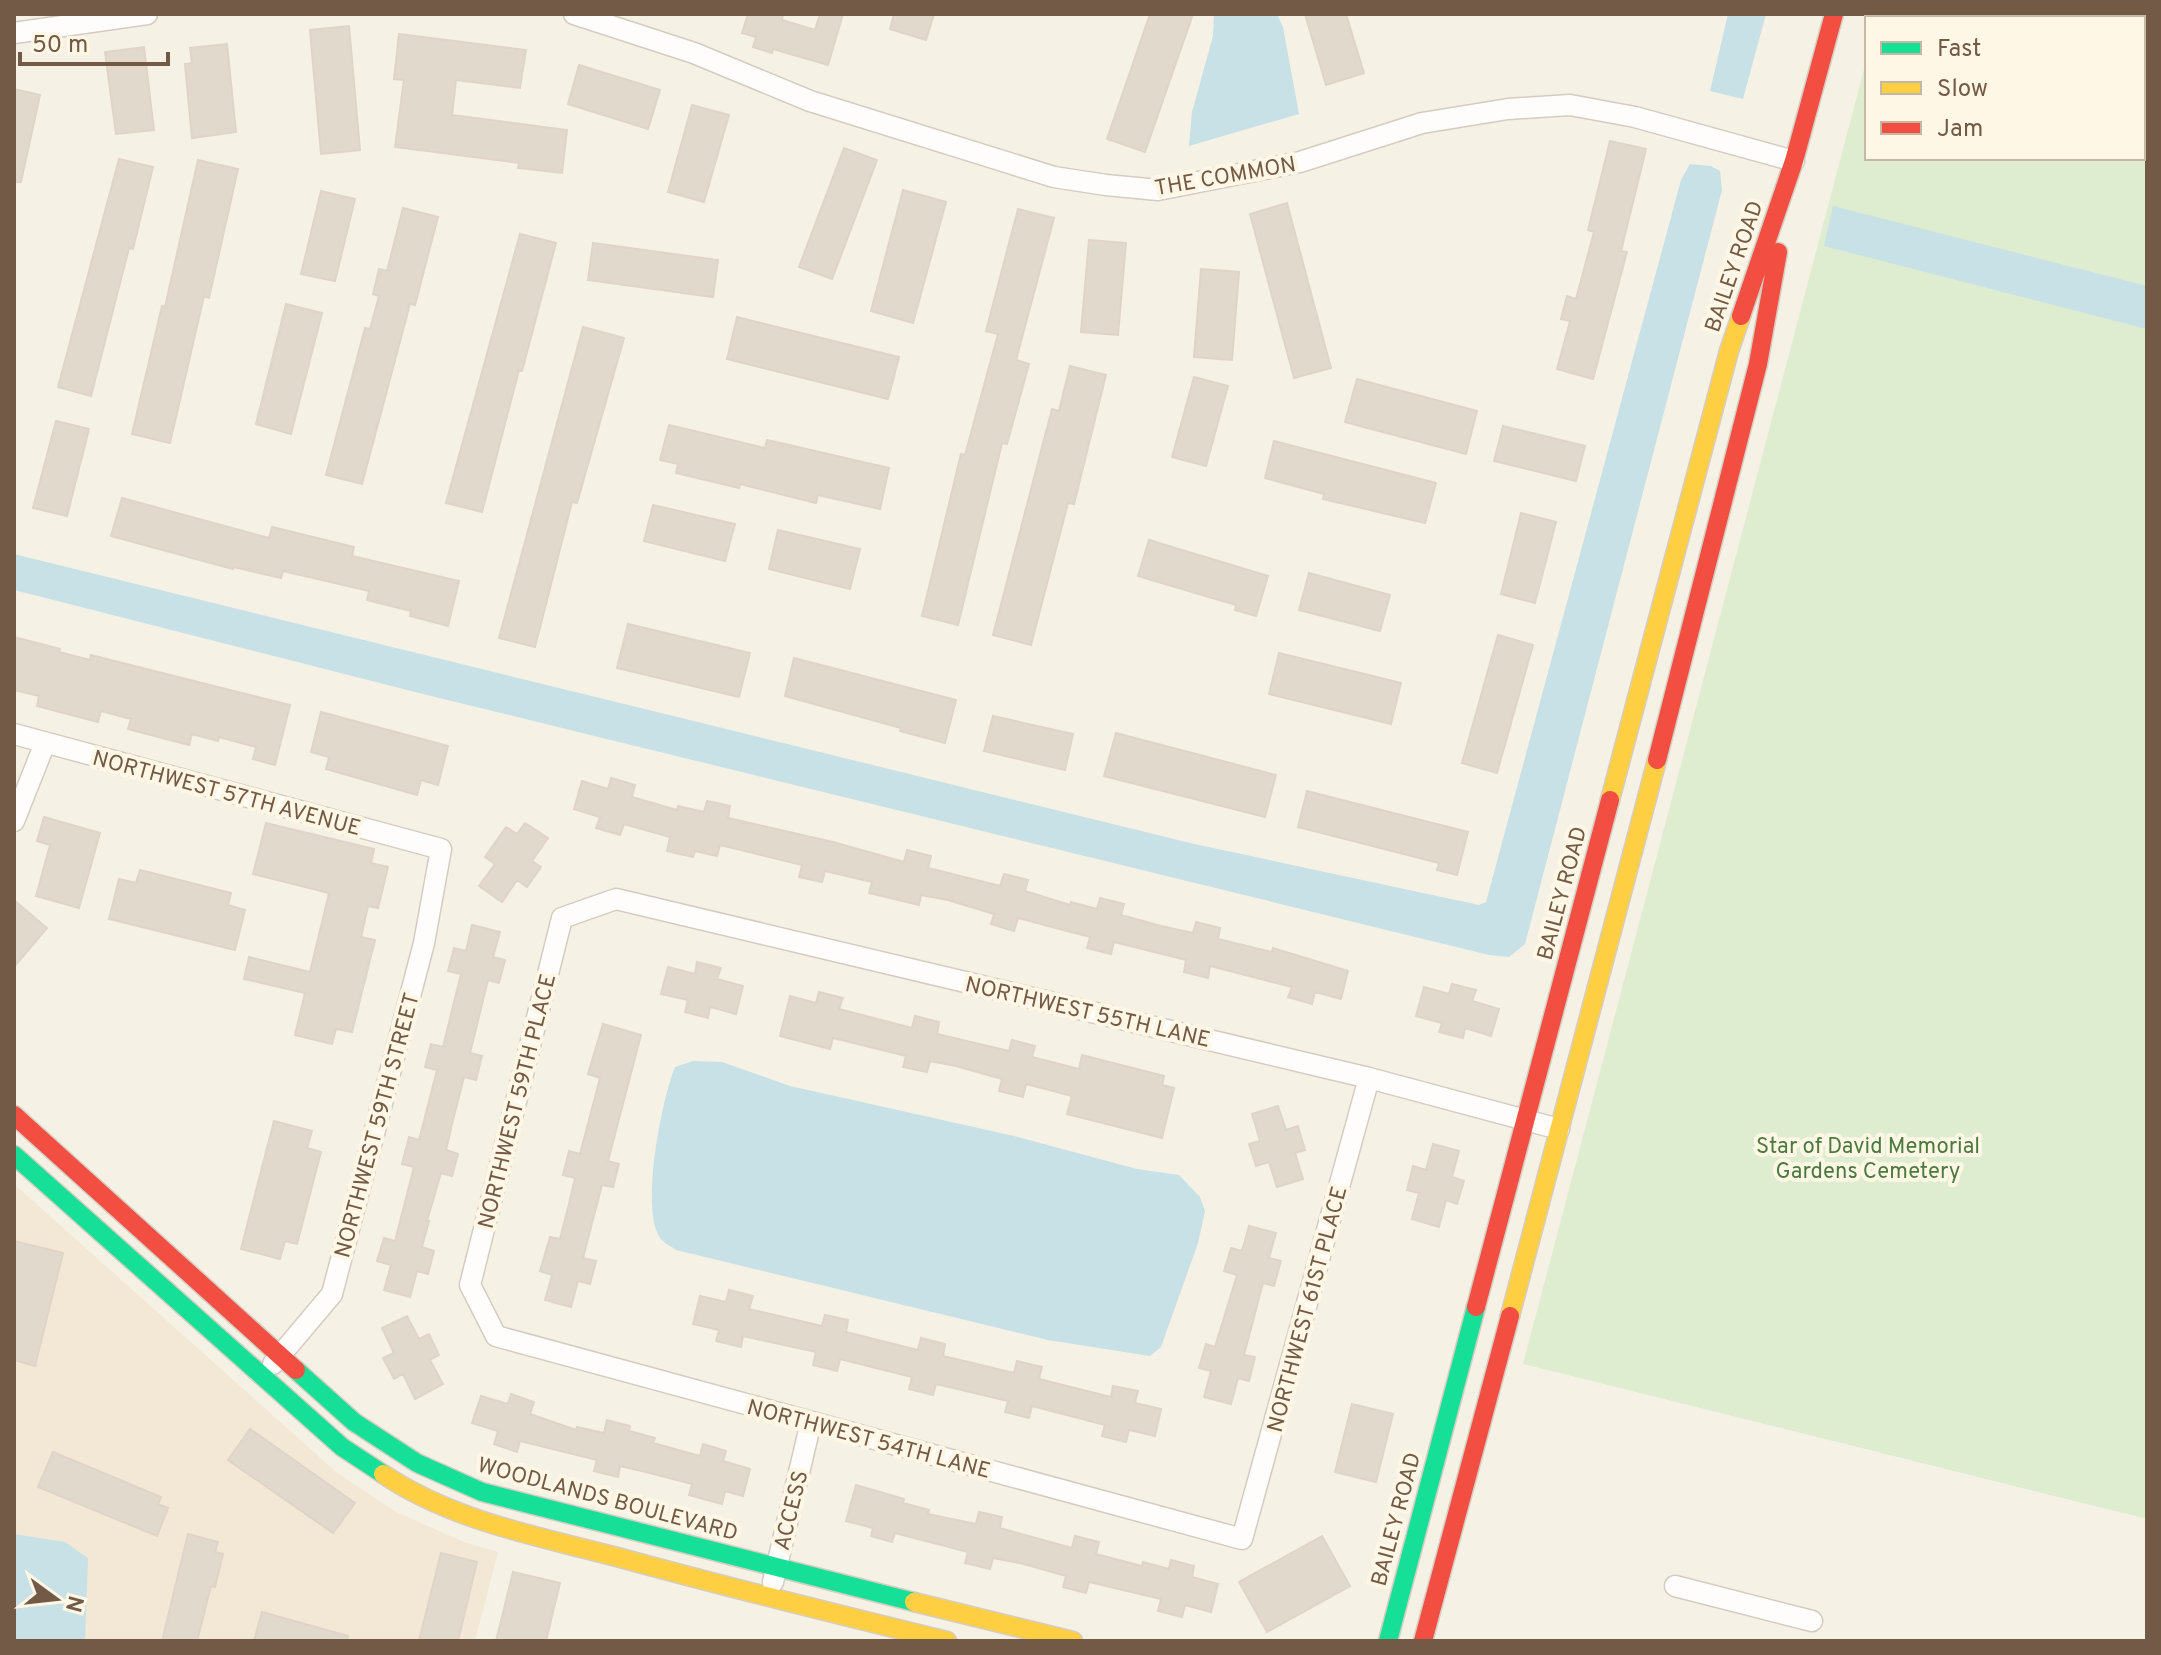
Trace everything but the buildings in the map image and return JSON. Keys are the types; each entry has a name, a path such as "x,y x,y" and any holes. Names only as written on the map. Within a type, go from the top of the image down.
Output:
{"street":[{"path":"14,33 147,14"},
{"name":"THE COMMON","path":"574,14 694,53 810,101 1054,177 1106,185 1158,190 1300,162 1422,123 1508,109 1570,105 1635,117 1794,161"},
{"name":"BAILEY ROAD","path":"1388,1641 1729,351 1794,161 1834,14"},
{"name":"BAILEY ROAD","path":"1423,1641 1651,785 1758,364 1794,161"},
{"name":"NORTHWEST 57TH AVENUE","path":"14,734 441,849"},
{"path":"14,821 45,743"},
{"name":"NORTHWEST 59TH STREET","path":"262,1377 332,1294 424,943 441,849"},
{"name":"NORTHWEST 55TH LANE","path":"616,899 1369,1078 1559,1129"},
{"name":"NORTHWEST 59TH PLACE","path":"496,1336 470,1285 562,918 616,899"},
{"name":"NORTHWEST 61ST PLACE","path":"1242,1539 1369,1078"},
{"name":"WOODLANDS BOULEVARD","path":"14,1115 354,1422 417,1463 482,1492 776,1569 1073,1641"},
{"path":"14,1155 342,1447 405,1489 472,1519 769,1598 947,1641"},
{"name":"NORTHWEST 54TH LANE","path":"496,1336 1242,1539"},
{"name":"ACCESS","path":"769,1598 811,1422"},
{"path":"1675,1586 1812,1621"}],"shaded area":[{"path":"14,1184 335,1471 396,1512 464,1542 498,1552 475,1641 14,1641"}],"green space":[{"name":"Star of David Memorial Gardens Cemetery","path":"2147,14 2147,1519 1523,1364 1865,66 1865,160 2145,160 2145,16 1878,16"}],"water":[{"path":"1214,14 1277,14 1283,27 1299,114 1189,146 1192,112 1213,36"},
{"path":"1728,14 1766,14 1743,99 1710,91"},
{"path":"1690,164 1711,166 1720,171 1722,190 1525,944 1509,957 1489,955 427,695 14,590 14,554 1190,843 1479,905 1486,902 1681,180"},
{"path":"1833,206 2147,286 2147,329 1824,246"},
{"path":"693,1061 722,1062 790,1086 1014,1136 1137,1169 1179,1175 1200,1197 1205,1211 1198,1243 1161,1347 1150,1356 1048,1340 676,1250 661,1239 655,1225 652,1181 664,1103 675,1067"},
{"path":"14,1534 65,1542 88,1558 85,1641 14,1641"}],"traffic: fast":[{"path":"14,1155 342,1447 383,1474"},
{"path":"1388,1641 1476,1307"},
{"path":"296,1370 354,1422 417,1463 482,1492 914,1602"}],"traffic: slow":[{"path":"1610,800 1729,351 1741,316"},
{"path":"1510,1316 1657,760"},
{"path":"383,1474 438,1504 526,1534 947,1641"},
{"path":"914,1602 1073,1641"}],"traffic: jam":[{"path":"1741,316 1794,161 1834,14"},
{"path":"1657,760 1758,364 1778,252"},
{"path":"1476,1307 1610,800"},
{"path":"14,1115 296,1370"},
{"path":"1423,1641 1510,1316"}]}
